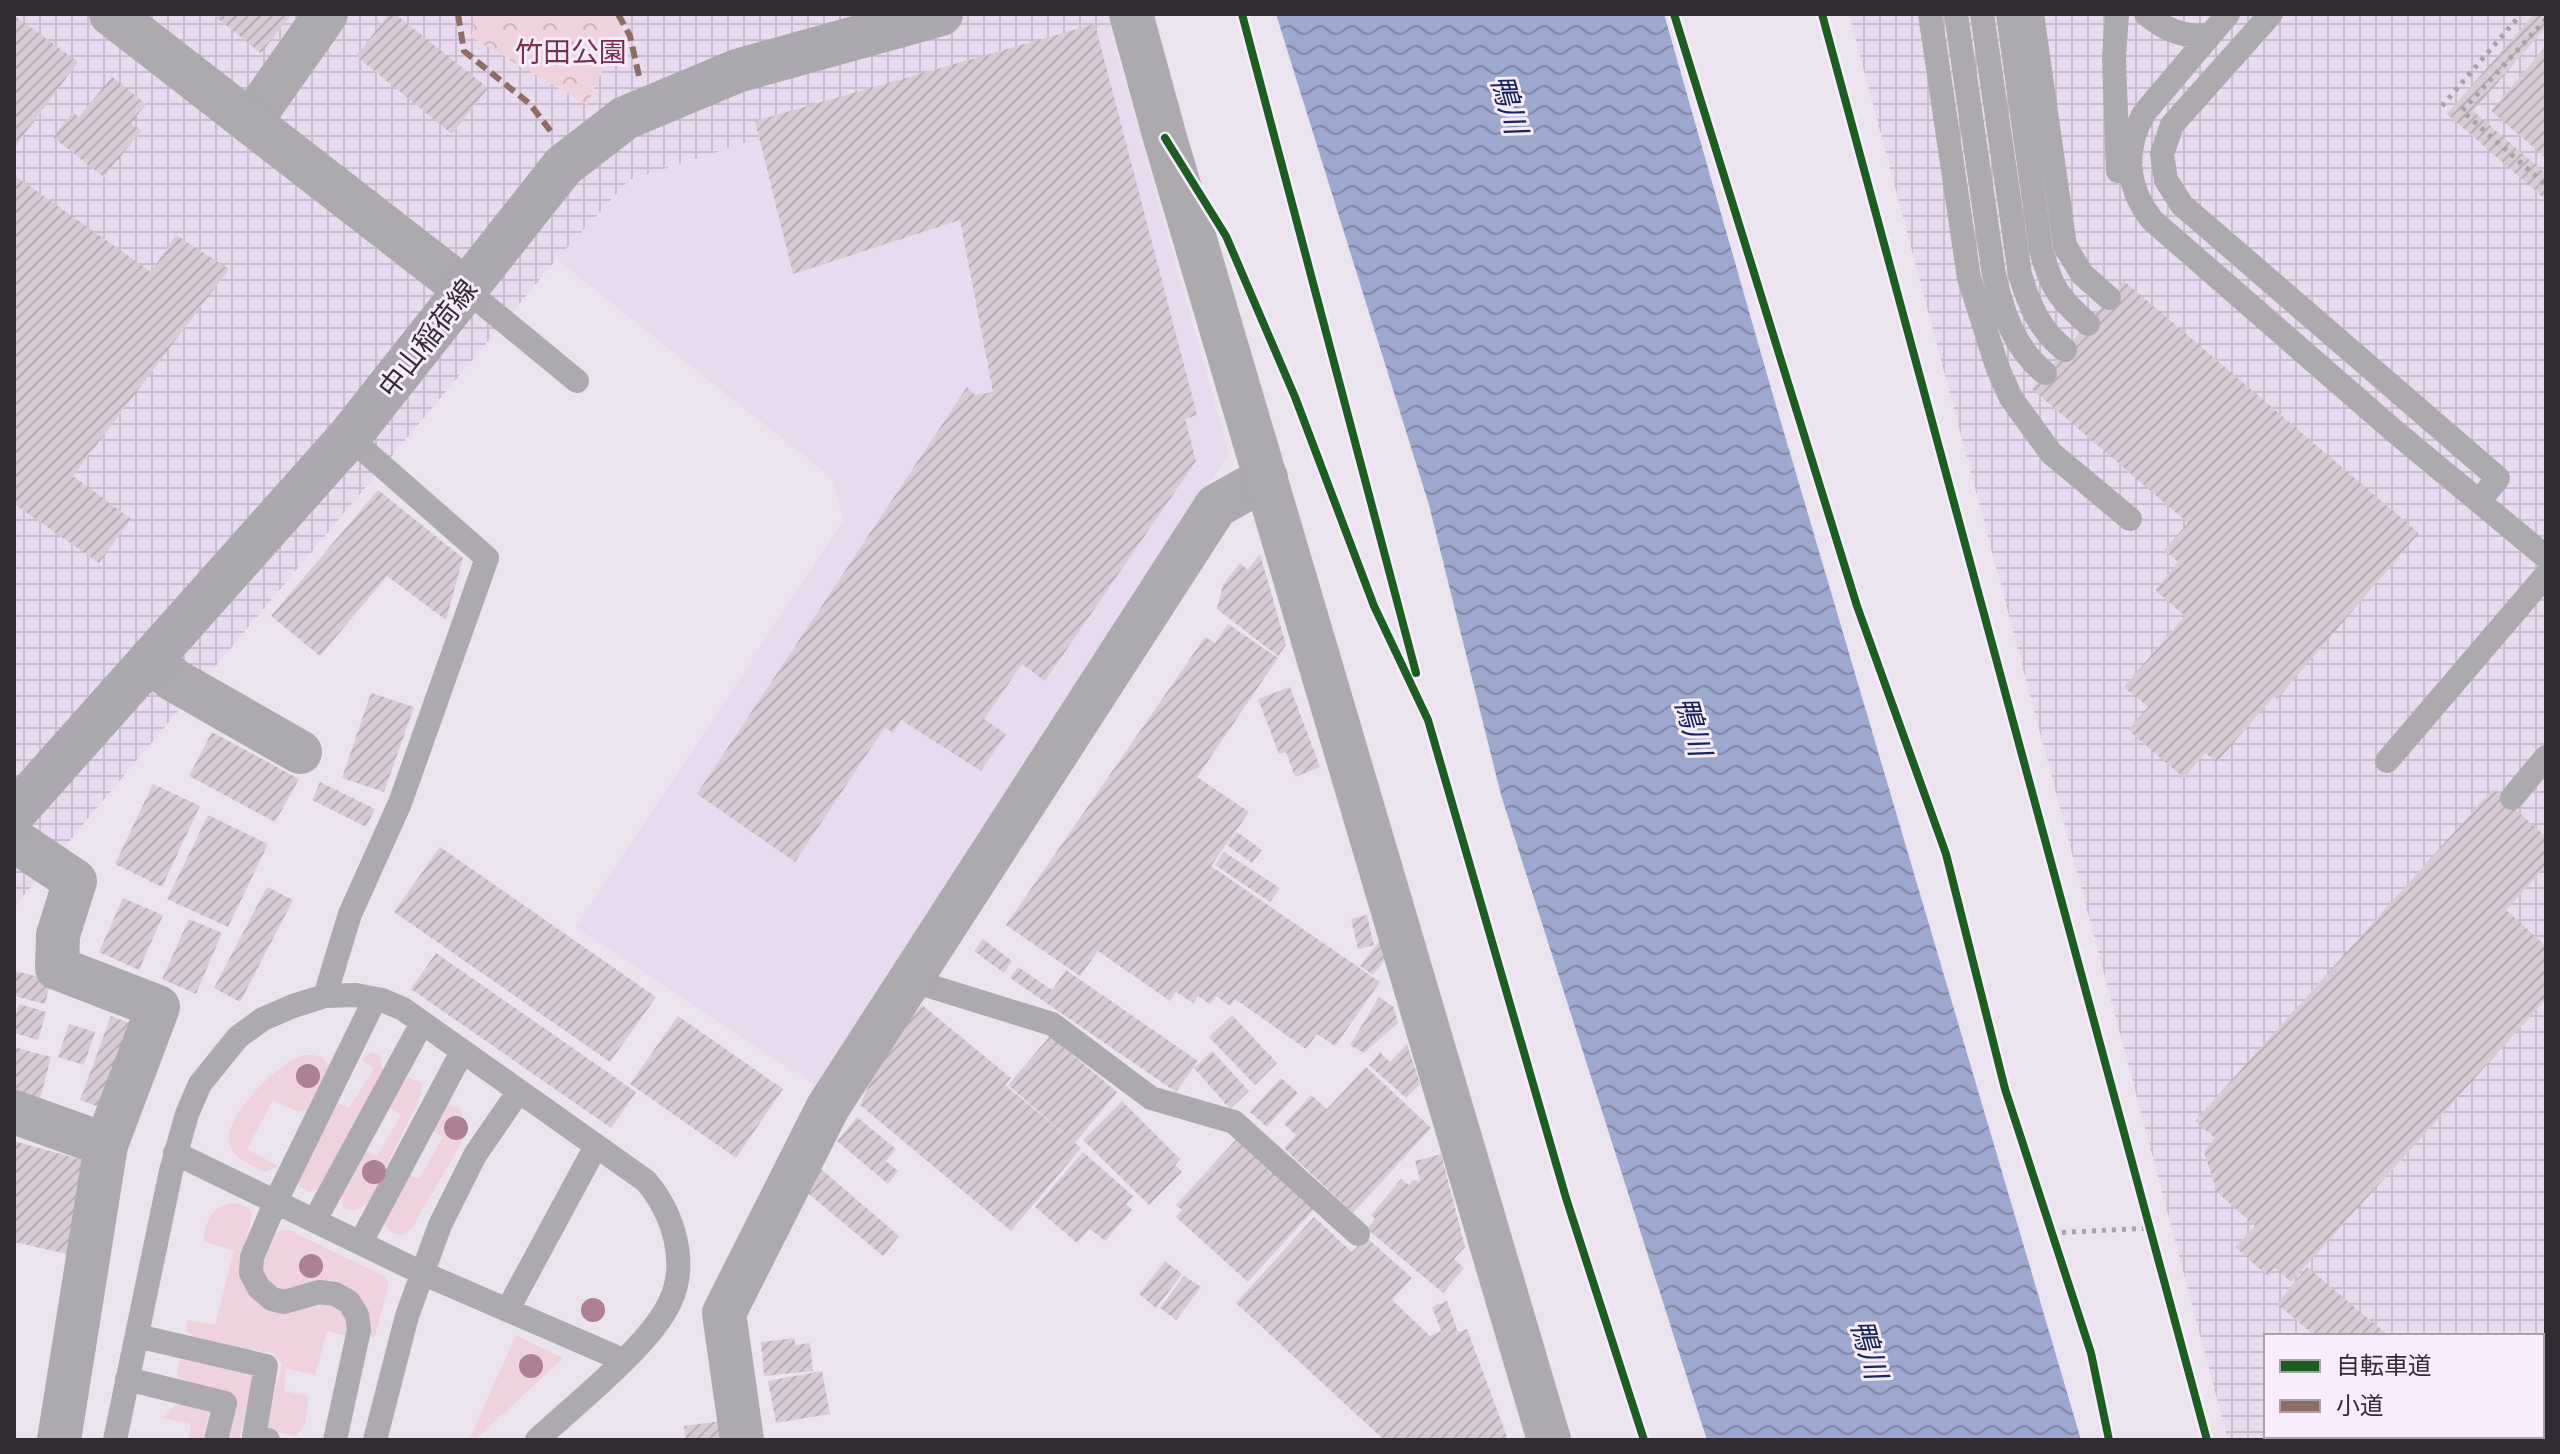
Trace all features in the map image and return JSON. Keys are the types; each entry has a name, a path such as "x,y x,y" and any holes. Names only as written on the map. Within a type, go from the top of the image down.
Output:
{"main road":[{"name":"中山稲荷線","path":"14,813 349,437 563,166 625,118 737,71 941,14"}],"street":[{"path":"111,14 465,289"},
{"path":"250,122 326,14"},
{"path":"1131,14 1549,1440"},
{"path":"742,1440 724,1313 828,1107 1216,506 1266,478"},
{"path":"150,660 174,680 300,752"},
{"path":"14,840 75,881 58,935 57,968 158,1007 106,1145 59,1440"},
{"path":"14,1112 106,1145"}],"lane":[{"path":"1930,14 1969,278 1986,339 2011,398 2051,453 2130,519"},
{"path":"1956,14 2000,301 2022,351 2045,373"},
{"path":"1982,14 2020,274 2034,315 2052,339 2065,350"},
{"path":"2008,14 2041,250 2048,274 2061,300 2088,324"},
{"path":"2032,14 2065,246 2082,274 2109,298"},
{"path":"2117,14 2114,87 2117,160 2121,187 2133,205 2393,430 2546,557"},
{"path":"2146,14 2159,25 2181,33 2198,37 2211,34"},
{"path":"2152,220 2133,187 2129,161 2134,130 2145,112 2228,14"},
{"path":"2271,14 2172,125 2162,154 2166,180 2182,205 2498,478 2479,501"},
{"path":"465,289 577,381"},
{"path":"325,996 350,914 400,803 487,558 349,437"},
{"path":"2387,761 2546,575"},
{"path":"2512,798 2546,757"},
{"path":"910,980 1052,1024 1151,1098 1234,1122 1358,1234"},
{"path":"115,1440 175,1153 200,1084 238,1037 263,1019 325,996 356,995 403,1009 646,1181 667,1211 678,1255 678,1271 672,1299 663,1316 623,1360 537,1440"},
{"path":"335,1440 359,1330 357,1315 349,1302 335,1294 319,1292 284,1302 272,1299 259,1288 251,1273 252,1257 276,1201 375,999"},
{"path":"315,1220 422,1023"},
{"path":"361,1242 462,1052"},
{"path":"375,1440 407,1316 440,1225 475,1155 519,1091"},
{"path":"508,1309 596,1146"},
{"path":"175,1153 422,1273 623,1360"},
{"path":"137,1336 266,1366 254,1436 268,1440"},
{"path":"127,1379 225,1403 216,1440"}],"path":[{"path":"2442,106 2521,14"},
{"path":"2546,19 2462,111 2546,185"},
{"path":"2146,1213 2155,1244"},
{"path":"2048,1219 2057,1248"},
{"path":"2052,1233 2151,1228"}],"shaded area":[{"path":"14,14 1149,14 629,180 556,260 14,907"},
{"path":"1849,14 2546,14 2546,1440 2228,1440"},
{"path":"1107,17 1229,454 1110,632 819,1087 576,928 844,520 832,478 553,256 628,176"}],"green space":[{"name":"竹田公園","path":"476,14 628,14 587,105 471,37"},
{"path":"372,1052 380,1056 383,1071 319,1189 309,1192 301,1187 298,1179 336,1102 349,1108 374,1069 361,1059"},
{"path":"301,1056 323,1058 329,1065 307,1110 298,1112 273,1100 247,1149 278,1166 265,1172 232,1151 229,1135 233,1122 253,1094 279,1070"},
{"path":"409,1078 422,1083 421,1096 369,1201 357,1209 343,1208 342,1192 365,1150 377,1156 401,1115 387,1107 401,1082"},
{"path":"449,1105 460,1109 465,1123 464,1138 412,1228 402,1235 395,1233 382,1219 408,1173 419,1179 443,1137 430,1129 439,1112"},
{"path":"237,1203 248,1208 252,1214 240,1269 242,1279 257,1301 319,1302 343,1307 350,1337 327,1331 315,1375 286,1368 284,1391 309,1396 305,1425 296,1436 269,1430 266,1425 282,1364 274,1353 192,1336 186,1330 187,1320 215,1325 234,1251 203,1241 212,1214 221,1207"},
{"path":"280,1230 289,1230 384,1276 389,1283 375,1336 372,1338 366,1307 276,1289 266,1275 263,1260 268,1244"},
{"path":"516,1335 563,1358 475,1440 469,1440"},
{"path":"186,1357 251,1371 255,1377 239,1440 225,1440 234,1393 183,1382 177,1377 178,1362"},
{"path":"178,1403 209,1411 203,1440 188,1440 191,1424 162,1418"}],"water":[{"name":"鴨川","path":"1276,14 1664,14 1772,392 2081,1440 1707,1440 1501,795 1429,505"}],"building":[{"path":"212,14 292,14 261,53"},
{"path":"389,14 395,14 488,88 452,134 356,56"},
{"path":"2534,14 2546,14 2546,27 2473,111 2546,174 2546,200 2447,114"},
{"path":"14,15 78,62 14,148"},
{"path":"1095,24 1197,415 1185,419 1196,461 1045,681 1022,664 984,719 1006,734 981,771 901,720 893,733 885,727 795,862 697,794 967,387 975,395 993,392 960,220 793,274 755,121"},
{"path":"2546,46 2546,158 2491,111"},
{"path":"112,77 146,104 131,123 141,131 104,177 53,137 73,112 79,117"},
{"path":"14,175 151,272 176,235 229,269 73,476 131,519 99,563 14,504"},
{"path":"2124,281 2419,533 2277,699 2274,696 2217,762 2205,753 2184,778 2128,730 2148,707 2124,687 2185,616 2155,590 2178,562 2164,550 2188,523 2032,389"},
{"path":"378,490 463,558 446,620 387,576 320,656 271,616"},
{"path":"1260,554 1286,645 1278,656 1217,609 1223,585 1240,563 1248,570"},
{"path":"1228,624 1278,658 1197,777 1249,812 1211,866 1380,982 1335,1046 1317,1034 1306,1049 1235,999 1230,1006 1216,996 1210,1004 1198,996 1193,1003 1176,992 1170,1001 1098,951 1080,976 1006,925 1205,637 1215,643"},
{"path":"1290,687 1320,767 1295,777 1286,752 1279,754 1258,699"},
{"path":"371,693 414,707 384,792 342,778"},
{"path":"212,732 299,779 275,822 189,776"},
{"path":"320,782 375,809 366,827 312,800"},
{"path":"153,784 200,806 162,887 115,864"},
{"path":"2493,789 2546,837 2546,866 2506,910 2546,946 2546,999 2291,1282 2275,1268 2268,1276 2235,1247 2255,1226 2217,1192 2204,1152 2215,1138 2195,1121"},
{"path":"208,815 268,844 228,927 167,899"},
{"path":"1237,832 1262,850 1252,863 1227,845"},
{"path":"440,847 656,997 610,1062 394,912"},
{"path":"1224,852 1280,888 1270,902 1215,865"},
{"path":"267,887 293,900 240,1002 214,988"},
{"path":"123,898 163,915 139,970 99,952"},
{"path":"1367,915 1374,945 1358,949 1351,919"},
{"path":"189,919 222,933 196,994 162,979"},
{"path":"983,939 1012,961 1004,973 974,951"},
{"path":"1381,939 1385,960 1373,975 1360,966"},
{"path":"436,953 636,1092 611,1128 411,989"},
{"path":"1018,967 1052,990 1066,970 1198,1061 1176,1092 1010,978"},
{"path":"15,971 51,980 45,1004 14,996"},
{"path":"1379,997 1394,1007 1398,1023 1364,1053 1350,1045"},
{"path":"19,1004 46,1012 38,1040 14,1033"},
{"path":"922,1005 1011,1078 1005,1085 1069,1138 1008,1085 1050,1036 1117,1092 1075,1143 1081,1148 1011,1231 860,1105 884,1051"},
{"path":"1232,1015 1277,1063 1255,1085 1209,1037"},
{"path":"111,1016 141,1027 110,1111 80,1100"},
{"path":"678,1016 783,1089 736,1158 630,1084"},
{"path":"69,1024 95,1032 84,1065 58,1057"},
{"path":"1407,1044 1420,1084 1406,1098 1369,1065 1380,1052 1390,1062"},
{"path":"14,1047 51,1057 40,1099 14,1092"},
{"path":"1212,1051 1249,1091 1230,1109 1194,1068"},
{"path":"1366,1067 1431,1128 1353,1213 1284,1148 1296,1135 1284,1124 1311,1095 1327,1109"},
{"path":"1281,1078 1298,1093 1267,1127 1250,1112"},
{"path":"1122,1101 1180,1159 1175,1165 1182,1172 1149,1205 1083,1140"},
{"path":"857,1117 896,1149 886,1161 898,1171 888,1184 837,1141"},
{"path":"1240,1135 1317,1206 1248,1282 1176,1217 1182,1210 1176,1205"},
{"path":"14,1141 97,1164 67,1254 14,1242"},
{"path":"1083,1152 1133,1196 1126,1204 1132,1210 1105,1241 1090,1229 1077,1243 1035,1207"},
{"path":"1441,1154 1465,1247 1454,1259 1464,1268 1443,1293 1367,1229 1375,1219 1371,1215 1401,1179 1409,1185 1413,1180 1420,1181 1415,1161"},
{"path":"821,1169 899,1236 883,1256 804,1190"},
{"path":"1314,1217 1352,1252 1366,1237 1412,1278 1392,1300 1430,1336 1441,1331 1432,1307 1447,1301 1458,1332 1467,1329 1507,1437 1505,1440 1384,1440 1236,1303"},
{"path":"1165,1261 1182,1274 1156,1308 1139,1294"},
{"path":"2307,1267 2387,1334 2313,1334 2277,1304"},
{"path":"1184,1276 1201,1287 1176,1320 1160,1308"},
{"path":"794,1338 795,1345 810,1343 813,1371 764,1376 761,1342"},
{"path":"822,1371 830,1414 776,1423 768,1381"},
{"path":"2546,1374 2546,1440 2488,1440 2544,1438"},
{"path":"722,1421 725,1440 686,1440 684,1426"}],"marked path":[{"path":"458,14 464,51 530,104 552,133"},
{"path":"618,14 630,36 639,76"}],"cycle path":[{"path":"1242,14 1416,673"},
{"path":"1674,14 1857,606 1946,854 2005,1089 2091,1353 2109,1440"},
{"path":"1822,14 2207,1440"},
{"path":"1165,138 1226,236 1295,397 1374,606 1428,720 1566,1198 1644,1440"}]}
